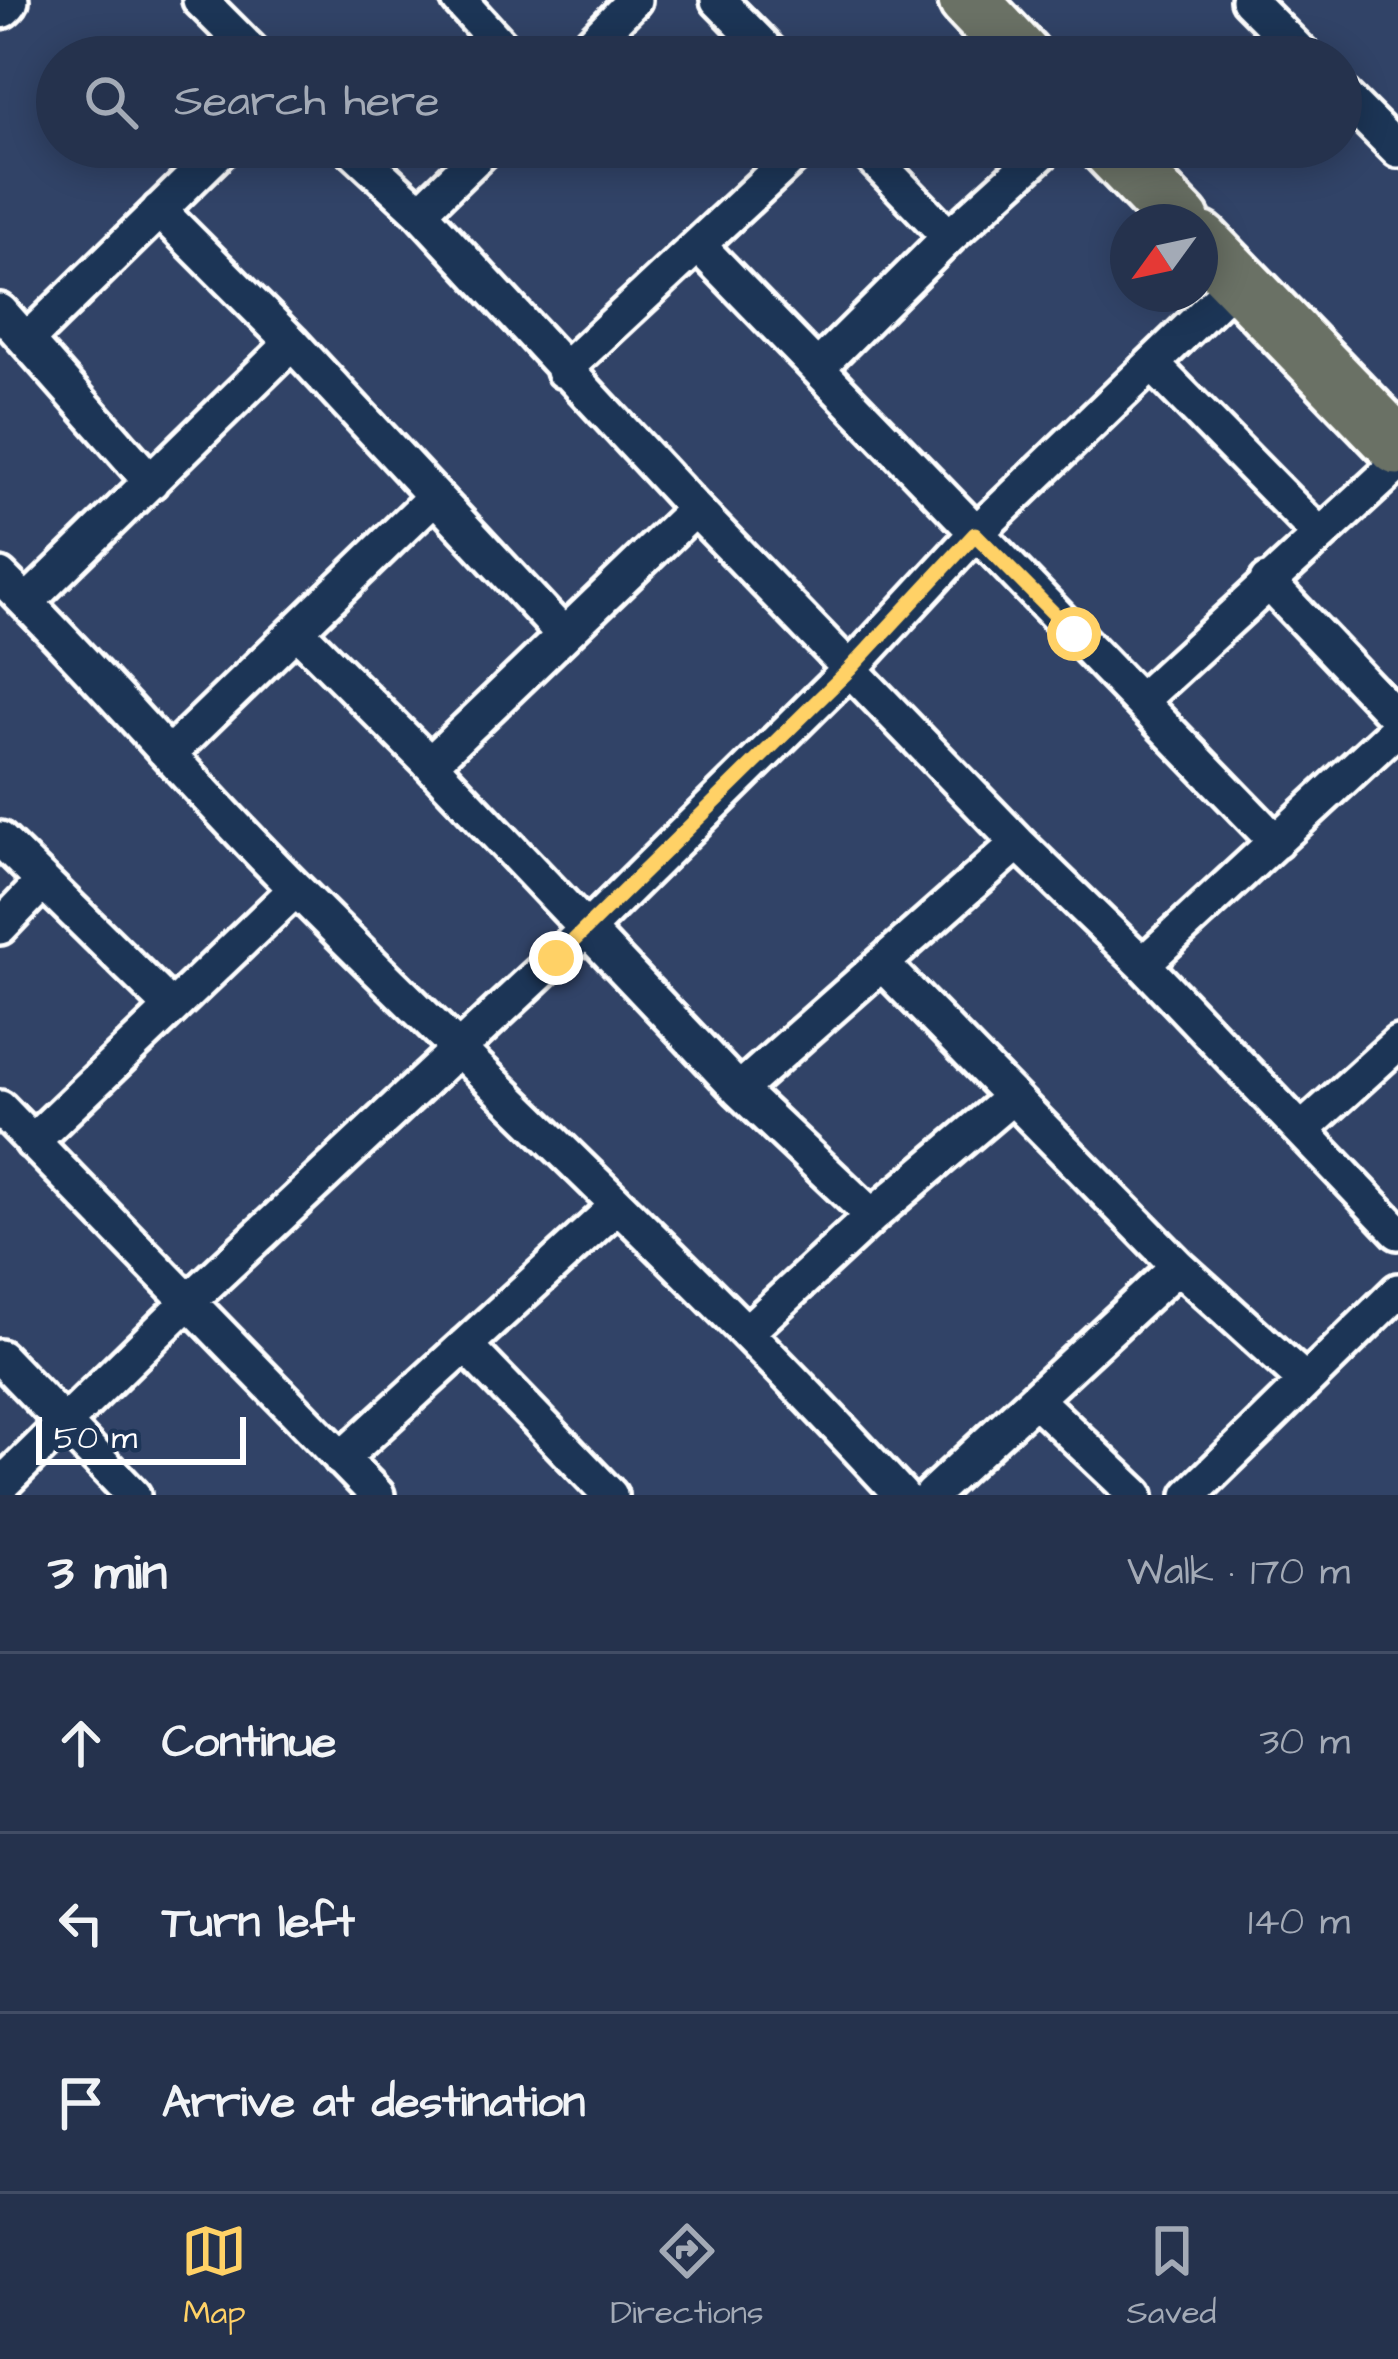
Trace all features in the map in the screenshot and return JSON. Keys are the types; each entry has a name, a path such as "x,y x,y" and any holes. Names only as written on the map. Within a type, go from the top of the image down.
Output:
{"highway":[{"path":"968,0 1002,36"},
{"path":"1129,168 1164,204"},
{"path":"1219,261 1398,446"}],"street":[{"path":"200,0 236,36"},
{"path":"459,0 492,36"},
{"path":"599,36 634,0"},
{"path":"718,0 753,36"},
{"path":"1248,0 1284,36"},
{"path":"1362,114 1398,150"},
{"path":"28,340 202,168"},
{"path":"372,168 419,212 695,509 1018,843 1143,964 1398,1232"},
{"path":"419,212 465,168"},
{"path":"563,371 781,168"},
{"path":"883,168 949,236"},
{"path":"817,368 1025,168"},
{"path":"159,209 292,343 562,633"},
{"path":"699,246 1276,842"},
{"path":"0,1486 189,1301 588,928 850,669 975,534 1152,364 1219,261"},
{"path":"0,311 151,482"},
{"path":"27,602 292,343"},
{"path":"1152,364 1319,535"},
{"path":"1140,701 1398,464"},
{"path":"170,753 434,496"},
{"path":"430,764 695,509"},
{"path":"0,576 296,889 616,1207 748,1331 901,1495"},
{"path":"1143,964 1398,723 1268,581"},
{"path":"298,632 739,1090 872,1216"},
{"path":"0,839 170,1006"},
{"path":"739,1090 1018,843"},
{"path":"0,927 43,882"},
{"path":"32,1142 296,889"},
{"path":"883,965 1178,1266 1304,1381"},
{"path":"1302,1130 1398,1043"},
{"path":"748,1331 872,1216 1011,1098"},
{"path":"0,1108 376,1495"},
{"path":"341,1459 616,1207"},
{"path":"931,1495 1178,1266"},
{"path":"1190,1495 1398,1291"},
{"path":"465,1345 610,1495"},
{"path":"0,1357 133,1495"},
{"path":"1036,1400 1136,1495"}],"route":[{"path":"556,958 850,669 975,534 1074,634"}]}
